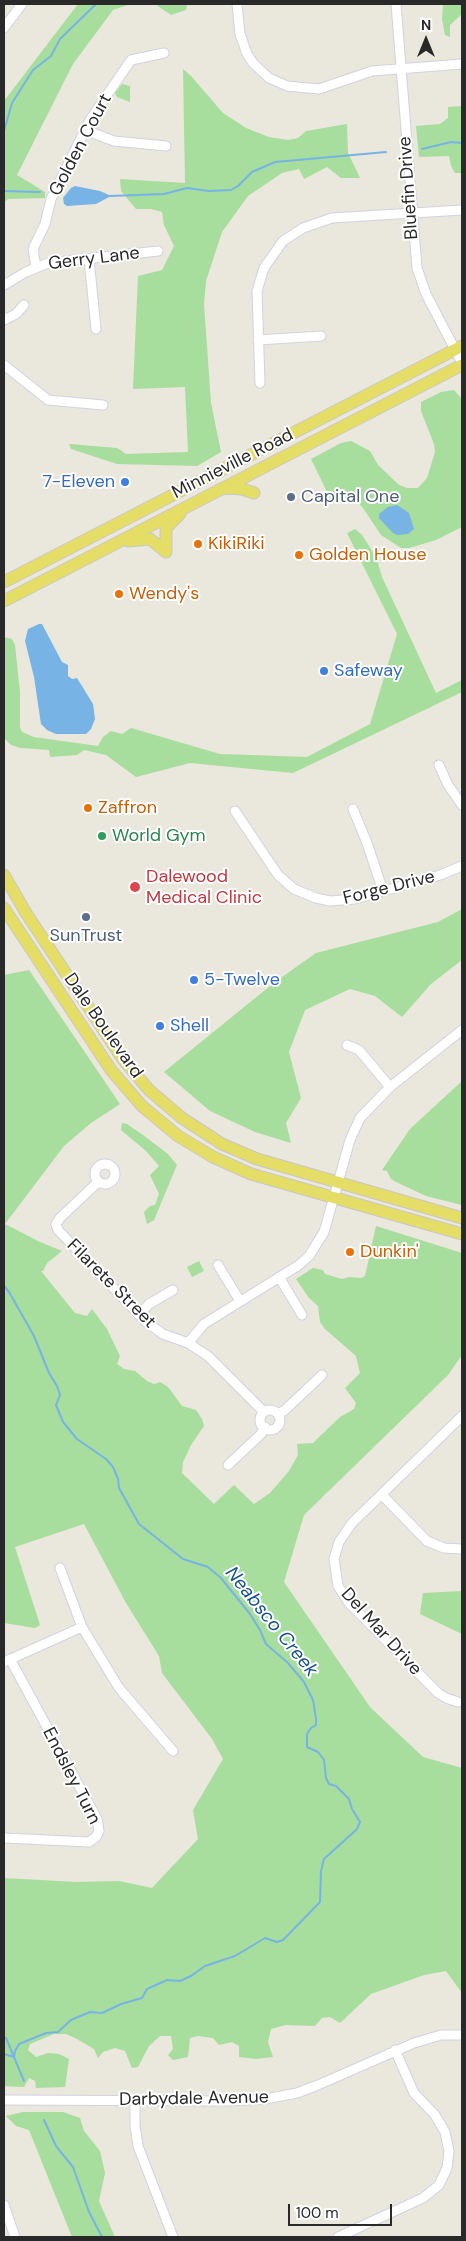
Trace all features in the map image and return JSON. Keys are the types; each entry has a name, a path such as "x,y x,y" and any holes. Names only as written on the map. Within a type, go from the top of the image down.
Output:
{"main road":[{"name":"Minnieville Road","path":"4,582 459,347"},
{"name":"Minnieville Road","path":"4,606 9,598 462,364"},
{"path":"223,488 242,489 254,493"},
{"path":"114,544 148,538 158,543 166,552 166,528 187,506"},
{"name":"Dale Boulevard","path":"4,874 26,913 122,1058 146,1087 165,1105 201,1132 239,1152 338,1183 462,1218"},
{"name":"Dale Boulevard","path":"4,908 126,1090 160,1122 191,1145 231,1166 251,1174 462,1234"}],"street":[{"path":"4,28 22,4"},
{"path":"237,4 240,34 247,54 260,71 277,82 299,89 319,89 360,74 462,64"},
{"name":"Bluefin Drive","path":"396,4 414,253 420,280 459,347 462,364"},
{"name":"Golden Court","path":"36,267 32,253 34,246 46,224 53,194 85,130 130,60 164,53"},
{"path":"85,130 114,141 166,146"},
{"path":"260,383 256,303 259,282 270,258 284,241 303,228 323,220 462,210"},
{"name":"Gerry Lane","path":"4,284 36,267 48,263 158,251"},
{"path":"89,258 96,330"},
{"path":"4,320 16,314 24,305"},
{"path":"258,340 321,336"},
{"path":"4,365 48,400 103,405"},
{"path":"440,765 448,785 462,805"},
{"path":"353,809 383,891"},
{"name":"Forge Drive","path":"235,811 272,868 287,883 305,895 330,901 344,901 449,872 462,866"},
{"path":"188,1343 204,1324 299,1265 316,1248 324,1232 354,1129 368,1108 390,1087 462,1030"},
{"path":"347,1045 359,1050 390,1087"},
{"name":"Filarete Street","path":"98,1182 60,1218 56,1226 60,1234 139,1315 157,1330 188,1343 208,1356 264,1412"},
{"path":"218,1265 240,1301"},
{"path":"278,1278 302,1315"},
{"path":"139,1315 149,1304 173,1290"},
{"path":"278,1414 286,1410 322,1375"},
{"path":"272,1410 278,1414 280,1421 277,1426 270,1429 265,1427 261,1420 264,1412 272,1410"},
{"name":"Del Mar Drive","path":"458,1702 438,1693 349,1603 338,1586 334,1559 339,1542 352,1523 462,1416"},
{"path":"228,1465 261,1434 265,1427"},
{"path":"382,1495 427,1541 444,1548 462,1549"},
{"path":"60,1568 82,1627 124,1694 173,1751"},
{"path":"7,1660 82,1627"},
{"name":"Endsley Turn","path":"4,1838 89,1842 96,1837 99,1828 97,1819 7,1660"},
{"name":"Darbydale Avenue","path":"4,2100 234,2101 278,2098 318,2085 395,2050 426,2039 441,2035 462,2035"},
{"path":"338,2237 423,2198 438,2185 447,2168 449,2151 445,2132 414,2093 395,2050"},
{"path":"135,2101 135,2126 138,2146 173,2237"},
{"path":"4,2205 16,2237"}],"green space":[{"path":"78,4 131,4 113,10 73,64 17,175 45,192 45,198 8,199 4,202 4,101"},
{"path":"155,4 187,4 186,10 171,15"},
{"path":"443,4 462,4 462,14 450,25 450,37 445,35 442,19"},
{"path":"183,69 223,113 246,128 269,137 288,140 298,138 306,131 347,124 348,153 360,178 341,178 327,167 304,179 299,169 282,173 248,196 222,232 206,281 204,304 211,403 221,452 197,466 117,464 71,449 69,444 117,448 126,454 188,452 185,387 133,389 138,276 162,270 174,246 164,225 162,212 151,209 136,209 121,191 120,179 185,183"},
{"path":"122,84 130,86 130,102 117,97 115,93"},
{"path":"462,106 462,173 455,173 449,156 419,157 416,126 440,124 448,118 448,107"},
{"path":"454,390 462,399 462,527 436,540 409,548 401,548 381,535 356,500 342,497 331,500 311,459 341,443 351,441 370,451 378,465 399,485 407,488 418,488 427,478 435,452 434,444 421,411 421,402 441,392"},
{"path":"355,529 362,535 376,557 382,577 436,693 462,680 462,692 293,773 190,763 136,777 106,755 84,750 77,755 50,757 49,750 20,748 11,745 4,738 4,637 12,639 15,645 20,692 20,727 22,732 34,737 98,746 103,737 111,731 122,734 131,728 220,754 307,757 370,724 397,634 347,533"},
{"path":"462,909 462,960 431,984 402,1017 375,996 350,989 305,1010 289,1052 301,1098 286,1123 291,1143 255,1132 210,1111 164,1072 275,982 316,953 438,922"},
{"path":"29,970 120,1104 91,1123 64,1146 5,1224 62,1251 47,1263 43,1271 41,1271 75,1313 87,1316 92,1309 107,1329 120,1356 117,1364 124,1369 135,1371 154,1384 160,1382 168,1387 182,1406 196,1410 204,1426 191,1445 183,1462 182,1473 214,1504 234,1485 254,1504 270,1493 289,1471 298,1455 297,1444 313,1443 340,1417 354,1409 356,1403 345,1388 360,1373 356,1356 325,1329 320,1322 318,1306 309,1298 296,1279 313,1268 323,1270 325,1274 342,1279 365,1276 376,1226 462,1253 462,1355 448,1375 304,1515 284,1582 370,1707 423,1757 462,1768 462,1993 446,1971 424,1975 371,1994 340,2023 330,2017 322,2018 315,2026 286,2025 271,2029 268,2042 273,2057 256,2059 239,2057 239,2046 232,2042 219,2045 213,2038 198,2036 190,2038 188,2057 173,2060 168,2055 173,2049 171,2036 160,2036 149,2046 138,2067 132,2068 125,2051 115,2048 103,2052 98,2058 94,2049 75,2038 66,2034 54,2034 30,2044 28,2050 36,2057 48,2053 59,2054 69,2059 65,2087 36,2088 35,2081 29,2078 24,2087 4,2086 4,1878 76,1882 119,1881 152,1888 198,1839 193,1810 223,1759 212,1739 162,1673 159,1656 126,1603 84,1524 15,1547 40,1625 35,1628 4,1623 4,975"},
{"path":"462,1081 462,1205 426,1196 396,1182 391,1179 387,1171 382,1170 410,1129"},
{"path":"122,1123 127,1124 168,1154 177,1165 154,1220 147,1224 144,1212 150,1206 155,1205 159,1194 150,1175 159,1166 146,1151 121,1130"},
{"path":"199,1261 204,1271 192,1277 187,1267"},
{"path":"462,1591 462,1634 420,1614 423,1593"},
{"path":"23,2112 63,2112 80,2118 84,2131 100,2151 105,2173 99,2201 115,2237 72,2237 29,2130 16,2126 6,2116"}],"water":[{"path":"75,186 100,191 111,196 96,204 67,206 64,204 63,198"},
{"path":"397,505 409,513 414,529 408,534 397,535 393,533 379,518 379,514 388,507"},
{"path":"42,624 62,662 68,665 68,676 72,679 77,678 93,704 95,719 91,729 86,734 56,734 47,730 41,724 34,677 25,641 28,629"}],"waterway":[{"path":"4,131 12,103 33,70 51,56 60,39 96,4"},
{"path":"422,149 451,142 462,143"},
{"path":"110,196 164,194 187,188 209,191 231,190 238,186 252,172 275,162 386,152"},
{"path":"4,191 40,192"},
{"name":"Neabsco Creek","path":"4,1286 34,1336 49,1373 57,1386 60,1395 56,1405 63,1422 77,1439 106,1459 113,1467 118,1479 119,1488 139,1524 183,1559 208,1567 221,1578 250,1614 266,1644 288,1663 304,1682 313,1700 316,1719 316,1725 307,1734 307,1747 318,1752 324,1760 326,1778 329,1784 336,1786 349,1799 352,1809 360,1822 357,1829 324,1859 321,1871 320,1902 283,1940 277,1942 265,1938 235,1956 205,1966 180,1981 167,1980 147,1989 142,1998 121,2004 102,2013 90,2012 71,2020 58,2032 46,2033 19,2044 14,2057 24,2081"},
{"name":"Neabsco Creek","path":"4,2054 14,2057 6,2038"},
{"name":"Neabsco Creek","path":"44,2120 56,2146 73,2167 89,2212 102,2237"}],"place":[{"name":"7-Eleven","path":"125,482"},
{"name":"Capital One","path":"291,497"},
{"name":"KikiRiki","path":"198,544"},
{"name":"Golden House","path":"299,555"},
{"name":"Wendy's","path":"119,594"},
{"name":"Safeway","path":"324,671"},
{"name":"Zaffron","path":"88,808"},
{"name":"World Gym","path":"102,836"},
{"name":"Dalewood Medical Clinic","path":"135,887"},
{"name":"SunTrust","path":"86,917"},
{"name":"5-Twelve","path":"194,980"},
{"name":"Shell","path":"160,1026"},
{"name":"Dunkin'","path":"350,1252"}]}
